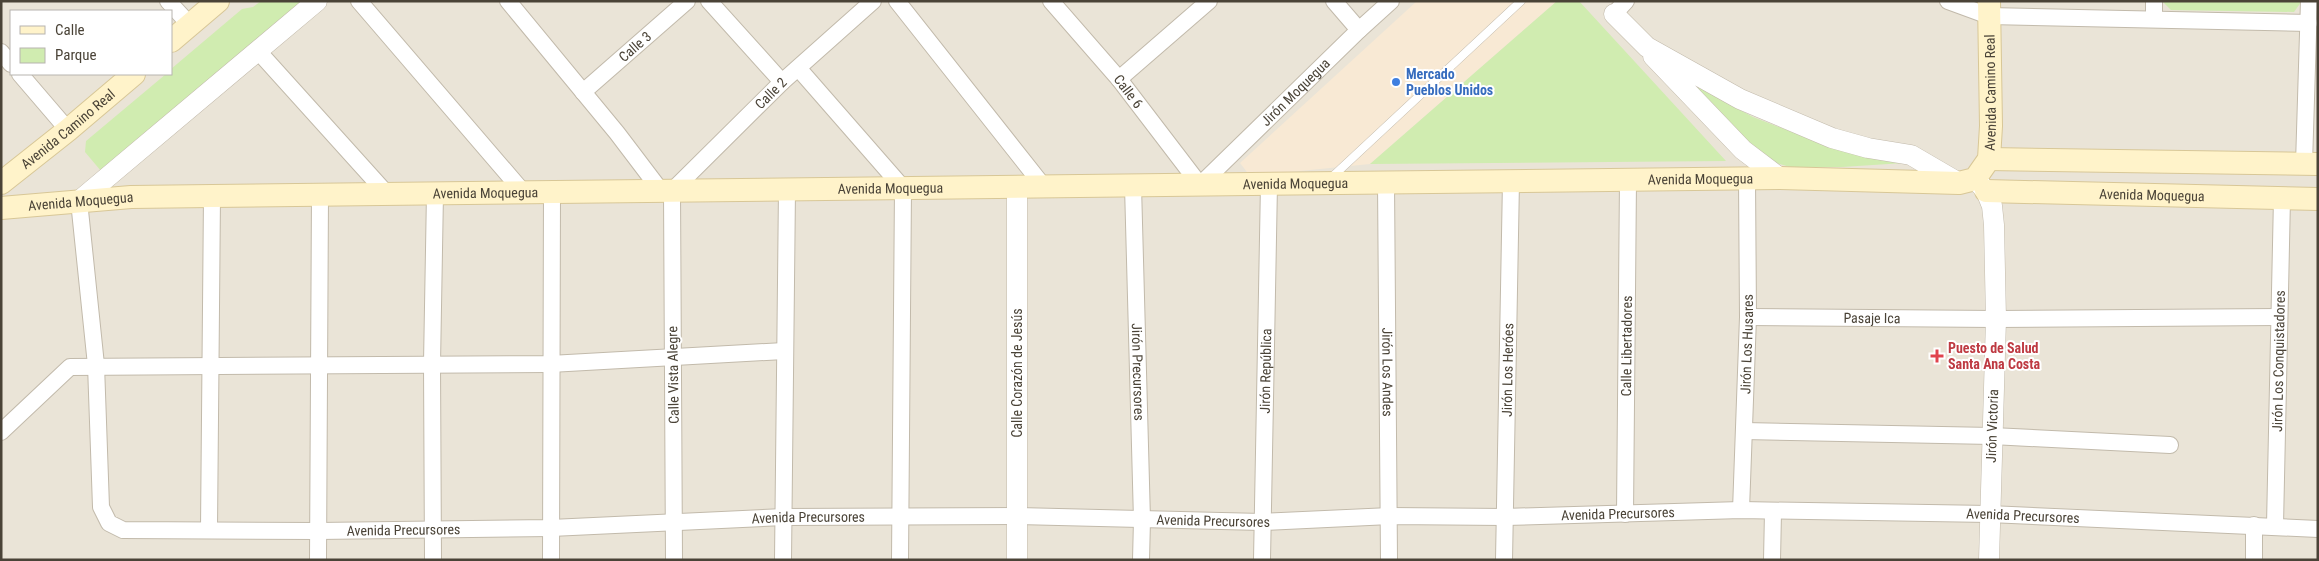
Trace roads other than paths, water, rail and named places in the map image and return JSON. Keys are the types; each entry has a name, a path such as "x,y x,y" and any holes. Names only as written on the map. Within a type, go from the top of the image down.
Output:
{"main road":[{"path":"172,41 218,1"},
{"name":"Avenida Camino Real","path":"1973,184 1989,159 1991,126 1989,8"},
{"name":"Avenida Camino Real","path":"1,183 133,75"},
{"path":"1989,159 2311,164"},
{"name":"Avenida Moquegua","path":"1,208 131,197 1780,178 1973,184 2318,199"}],"street":[{"path":"168,1 190,25"},
{"path":"96,365 79,201 317,1"},
{"path":"359,1 524,193"},
{"name":"Calle 3","path":"584,92 687,1"},
{"path":"709,1 782,82"},
{"name":"Calle 2","path":"667,191 782,82 874,1"},
{"path":"897,1 1044,187"},
{"name":"Calle 6","path":"1052,1 1118,79 1200,185"},
{"path":"1118,79 1209,1"},
{"path":"1334,1 1359,30"},
{"name":"Jirón Moquegua","path":"1200,185 1391,1"},
{"path":"1948,1 1989,8 2154,18 2309,23"},
{"path":"2154,1 2154,18"},
{"path":"2309,1 2311,164"},
{"path":"509,2 667,191"},
{"name":"Avenida Moquegua","path":"1614,6 1743,150 1780,178"},
{"name":"Avenida Moquegua","path":"1614,6 1647,47 1740,99 1832,138 1868,148 1911,156 1973,184"},
{"path":"1,52 10,63"},
{"path":"258,52 387,194"},
{"path":"798,69 904,188 900,560"},
{"path":"21,75 68,130"},
{"name":"Jirón Los Husares","path":"1741,510 1748,317 1747,179"},
{"name":"Calle Libertadores","path":"1625,514 1628,180"},
{"name":"Jirón Los Heróes","path":"1504,560 1511,181"},
{"name":"Jirón Los Andes","path":"1386,183 1389,560"},
{"name":"Jirón República","path":"1262,560 1269,184"},
{"name":"Jirón Victoria","path":"1973,184 1992,206 1994,225 1996,319 1989,560"},
{"name":"Jirón Precursores","path":"1133,186 1142,520 1140,560"},
{"name":"Calle Corazón de Jesús","path":"1017,187 1017,560"},
{"path":"783,560 787,190"},
{"name":"Calle Vista Alegre","path":"667,191 676,522 674,560"},
{"path":"551,560 550,364 552,192"},
{"path":"433,560 432,364 435,194"},
{"path":"318,560 320,195"},
{"path":"209,529 212,196"},
{"name":"Jirón Los Conquistadores","path":"2275,525 2282,198"},
{"name":"Pasaje Ica","path":"1748,317 1996,319 2278,317"},
{"path":"1,432 70,367 96,365 550,364 672,355 784,351"},
{"name":"Avenida Precursores","path":"96,365 101,507 109,523 124,530 318,531 433,528 552,528 784,517 1018,516 1262,522 1390,516 1505,517 1741,510 1989,514 2254,524 2318,529"},
{"path":"1744,431 1992,436 2170,445"},
{"path":"1772,560 1773,512"},
{"path":"2254,524 2254,560"}],"lane":[{"path":"1326,184 1521,1"}],"place":[{"name":"Mercado Pueblos Unidos","path":"1396,82"},
{"name":"Puesto de Salud Santa Ana Costa","path":"1937,356"}]}
